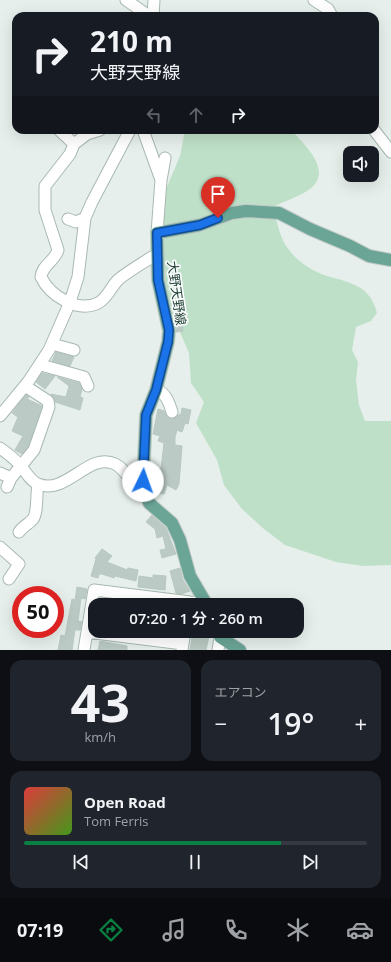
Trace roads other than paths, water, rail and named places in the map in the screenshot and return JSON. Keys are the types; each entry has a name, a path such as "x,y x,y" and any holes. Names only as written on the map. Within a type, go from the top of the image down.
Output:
{"main road":[{"path":"157,233 200,225 232,213 246,211 279,213 310,230 336,239 369,256 391,260"},
{"name":"大野天野線","path":"157,233 158,280 169,330 168,342 156,390 146,415 143,481 147,498 154,509 172,523 180,540 190,576 203,598"},
{"path":"225,638 240,650"}],"street":[{"path":"153,12 154,0"},
{"path":"314,0 328,9 330,12"},
{"path":"128,2 130,12"},
{"path":"128,2 143,12"},
{"path":"63,134 74,144"},
{"path":"84,134 74,144 70,154 47,181 45,186 44,223 58,250 54,257 42,270 41,277 58,297 86,306 101,302 118,280 152,256 158,255"},
{"path":"0,416 41,365 52,344 70,302 78,277 85,218 126,134"},
{"path":"144,134 161,180"},
{"path":"377,134 391,152"},
{"path":"157,233 161,180 165,158"},
{"path":"68,219 76,222 85,218"},
{"path":"52,344 74,350"},
{"path":"41,365 84,377 88,386"},
{"path":"0,473 9,482 20,465 34,450 49,407 48,401 25,386"},
{"path":"156,390 166,398 172,412"},
{"path":"0,448 20,465 38,484 58,485 71,479 82,470 96,464 106,462 116,464 140,493 147,498"},
{"path":"19,532 22,527 32,519 34,514 38,484"},
{"path":"0,547 19,564 9,579"},
{"path":"93,598 94,590 149,598"},
{"path":"84,650 88,626"},
{"path":"87,632 136,644 183,647"},
{"path":"218,650 220,638"}]}
